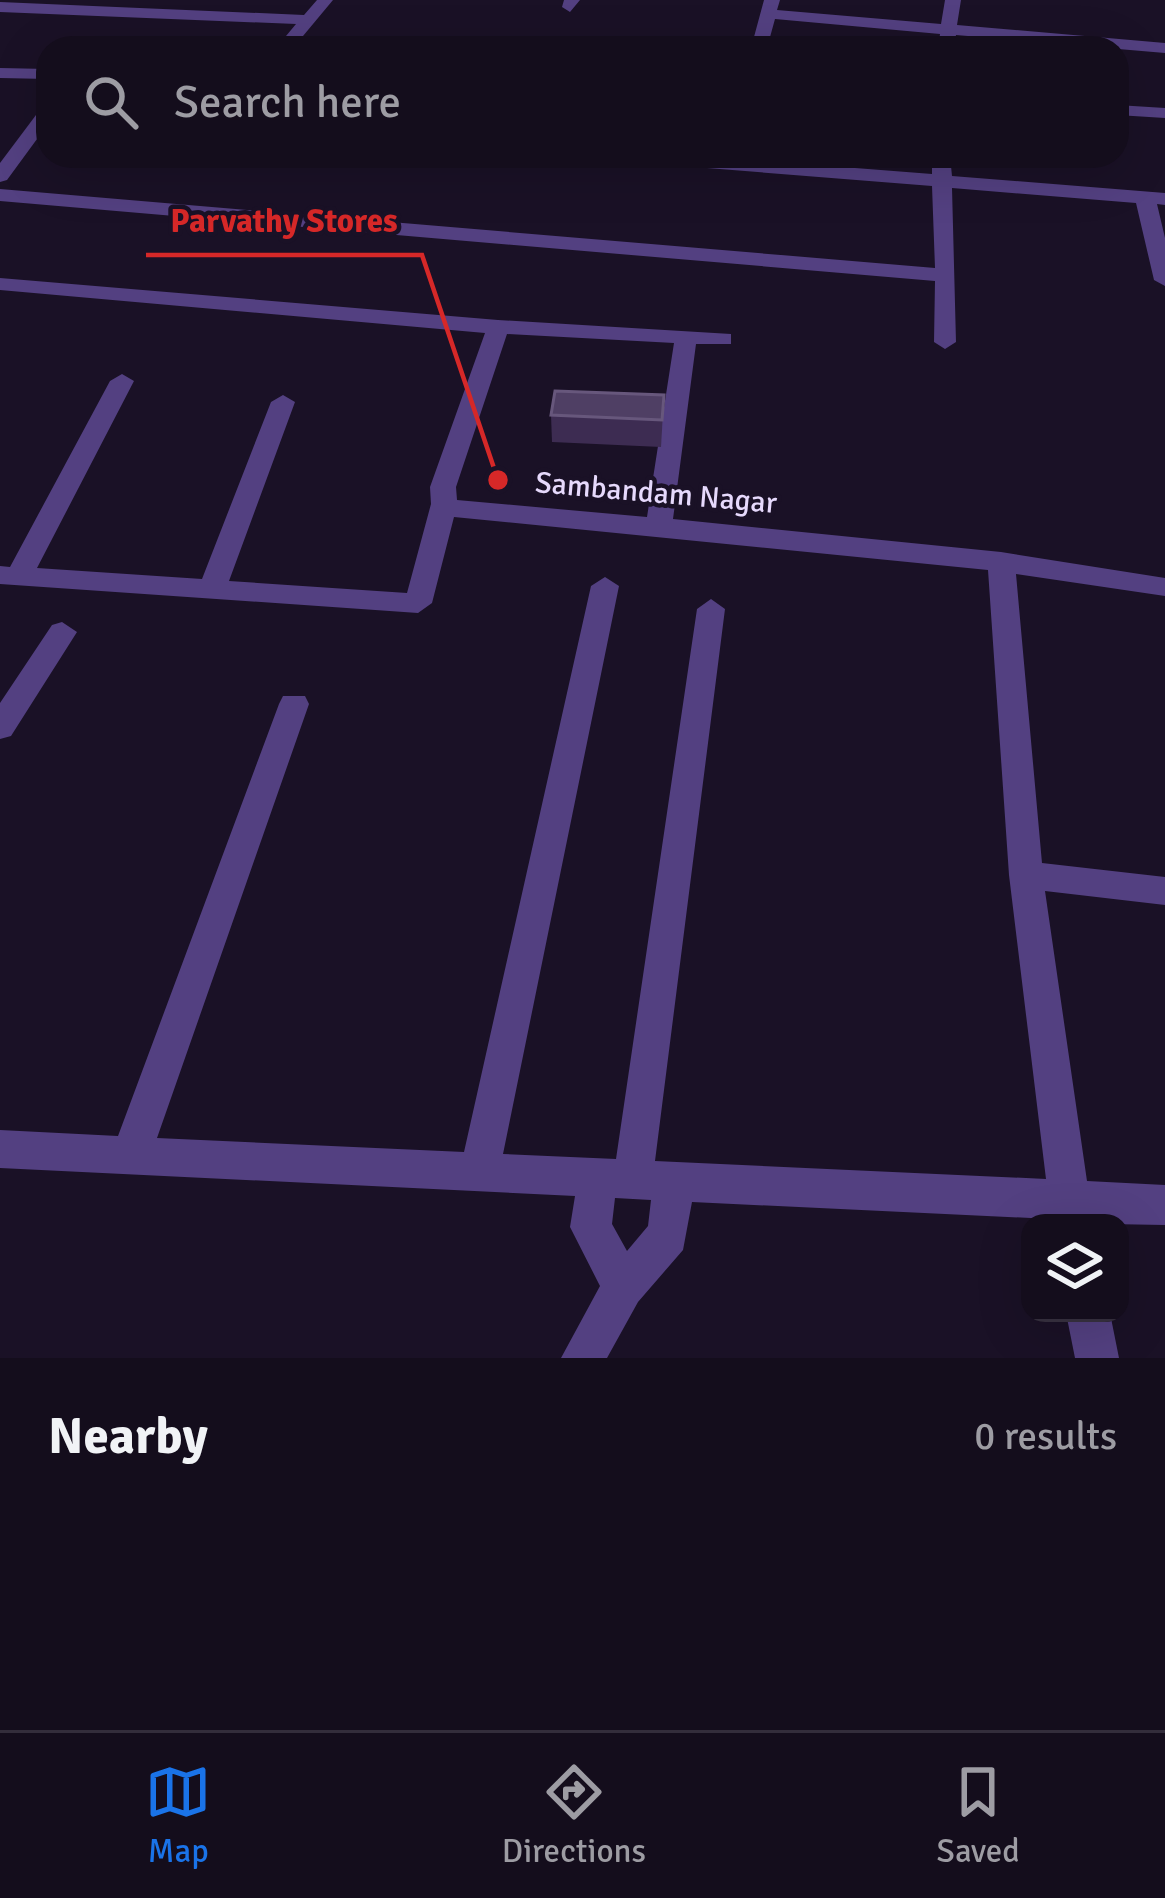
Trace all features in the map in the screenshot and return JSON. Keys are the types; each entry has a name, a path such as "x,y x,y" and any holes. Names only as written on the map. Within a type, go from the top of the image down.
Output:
{"street":[{"path":"295,36 325,0"},
{"path":"948,36 953,0"},
{"path":"0,7 309,20"},
{"path":"762,36 770,7 926,36"},
{"path":"1129,47 1165,48"},
{"path":"0,73 36,74"},
{"path":"1129,111 1165,113"},
{"path":"0,176 36,127"},
{"path":"764,168 1155,198 1165,280"},
{"path":"941,168 945,342"},
{"path":"0,195 946,275"},
{"path":"0,284 498,327 723,339"},
{"path":"122,381 10,575 418,603 444,505 442,487 498,327"},
{"path":"659,525 686,337"},
{"path":"212,590 284,402"},
{"name":"Sambandam Nagar","path":"444,505 463,511 659,525 1001,561 1165,587"},
{"path":"1001,561 1026,874 1070,1210"},
{"path":"480,1170 605,586"},
{"path":"622,1286 591,1227 635,1178 711,609"},
{"path":"0,728 62,632"},
{"path":"130,1156 294,704"},
{"path":"1026,874 1165,891"},
{"path":"0,1149 635,1178 1070,1210 1165,1205"},
{"path":"583,1358 622,1286 668,1235 635,1178"},
{"path":"1090,1322 1097,1358"}],"building":[{"path":"555,391 664,395 662,420 551,415"}],"place":[{"name":"Parvathy Stores","path":"498,480"}]}
